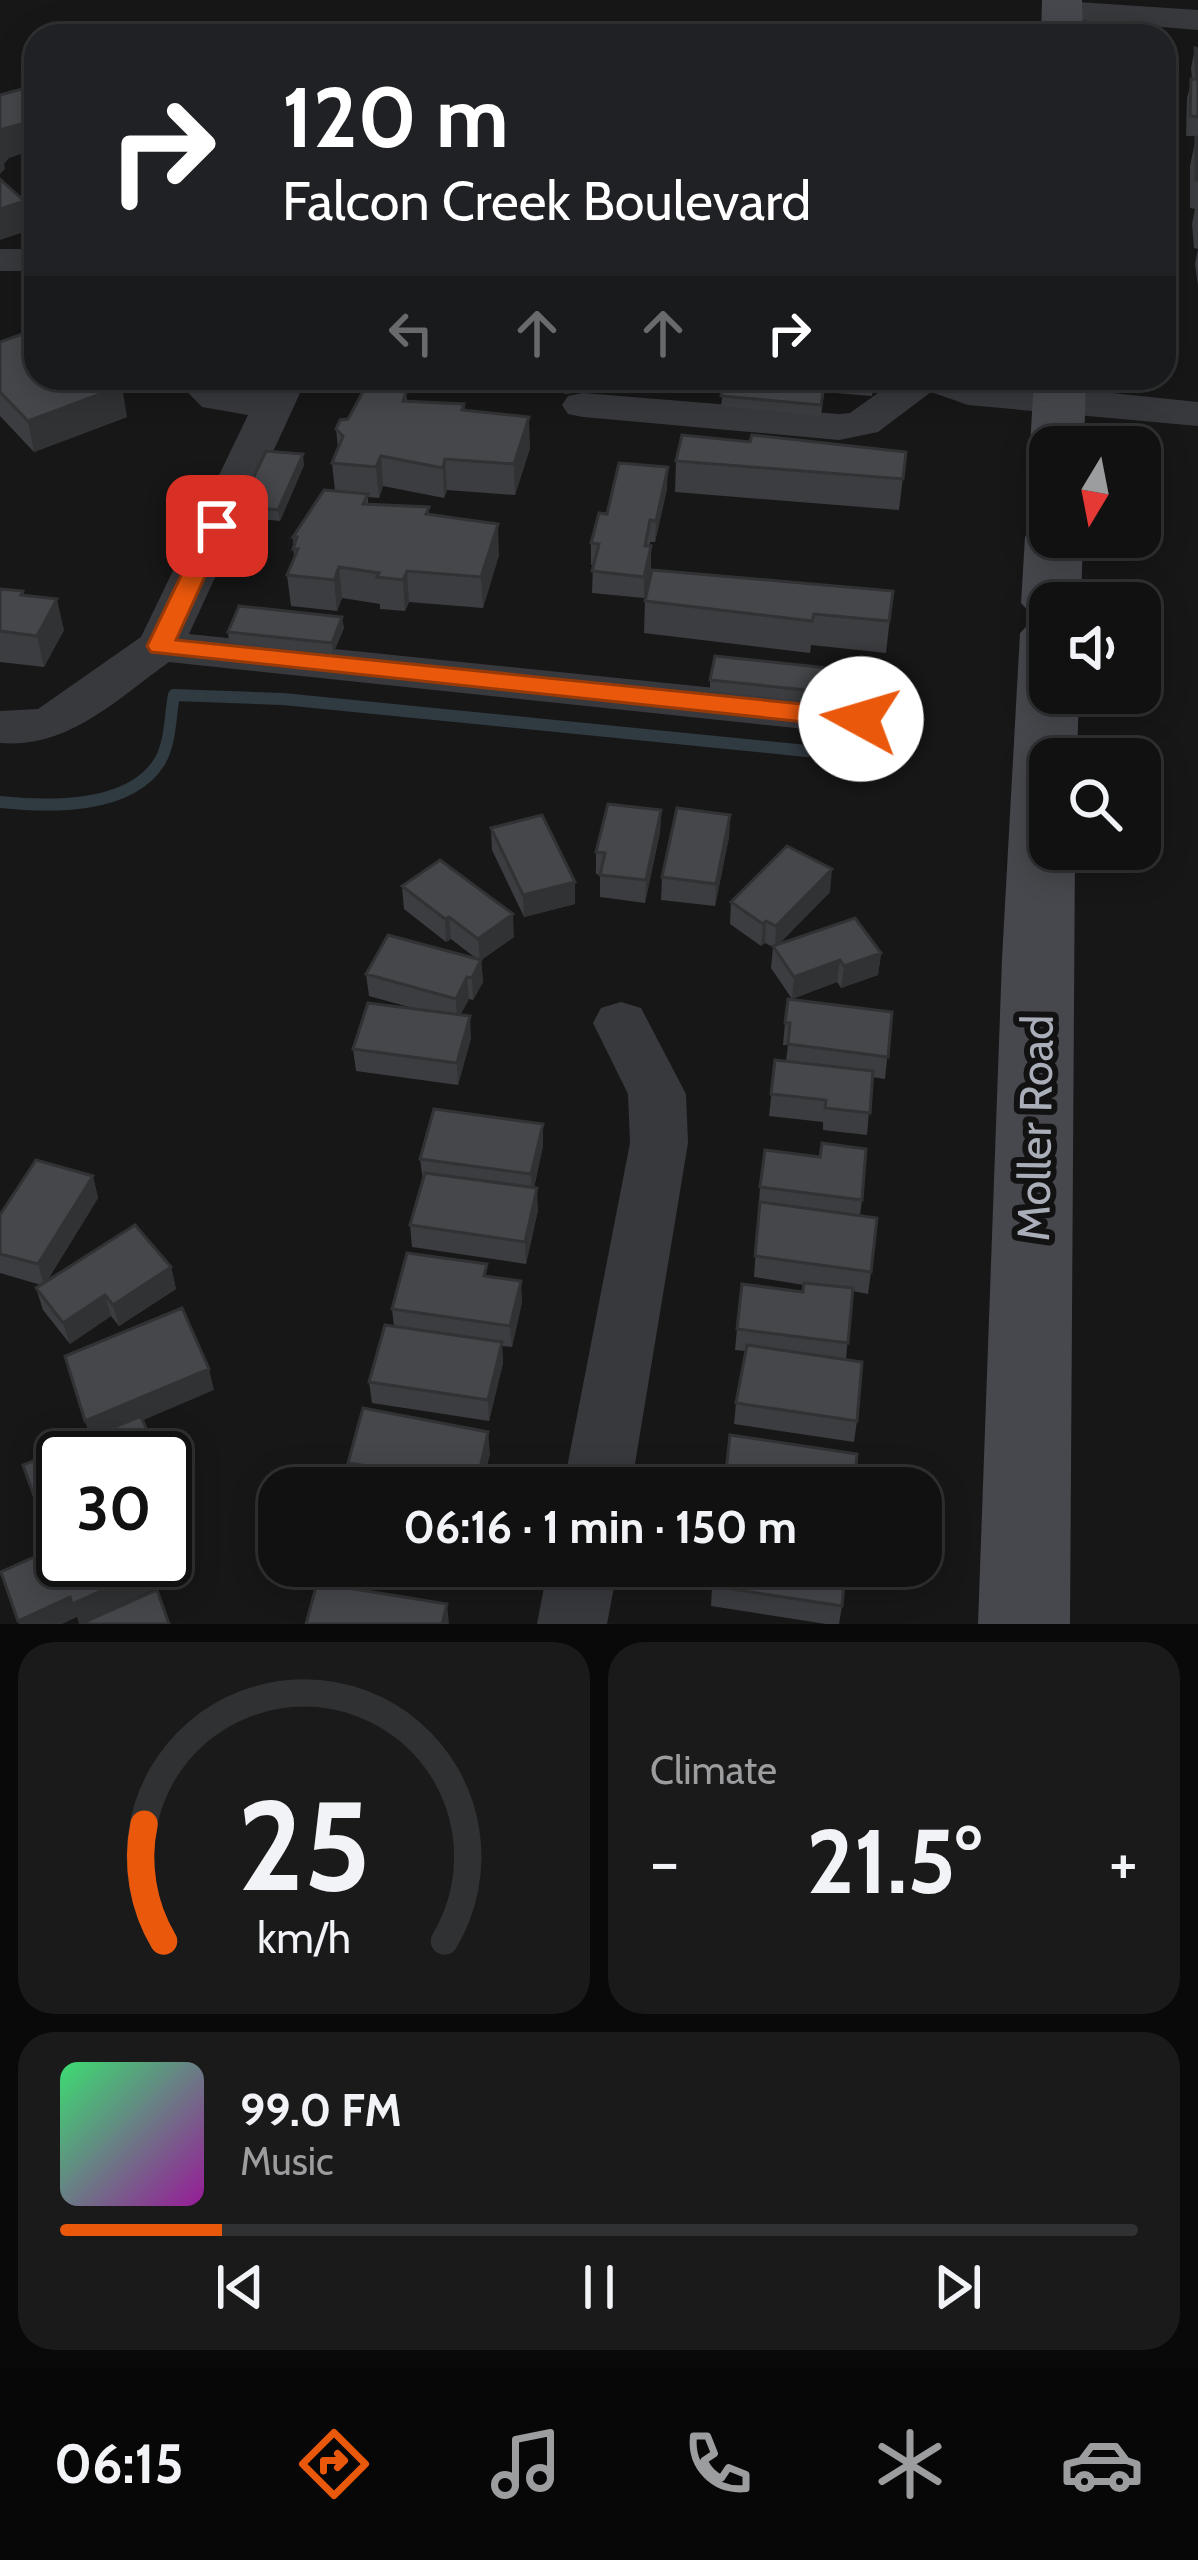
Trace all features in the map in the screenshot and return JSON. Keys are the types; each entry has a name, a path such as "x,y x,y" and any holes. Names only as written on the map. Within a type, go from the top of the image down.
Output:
{"street":[{"path":"1062,16 1115,24"},
{"path":"208,390 217,398 280,392"},
{"path":"572,390 839,427 863,423 911,390"},
{"path":"962,390 1058,409 1198,414"},
{"path":"0,727 23,729 54,721 160,646 280,392"},
{"path":"160,646 861,719"},
{"name":"Moller Road","path":"1024,1624 1037,959 1047,714"},
{"path":"600,1467 658,1143 657,1094 621,1023"},
{"path":"572,1624 579,1587"}],"building":[{"path":"1198,49 1198,117 1190,116 1191,79 1197,79"},
{"path":"24,88 24,123 0,134 0,95"},
{"path":"0,179 24,201 0,209"},
{"path":"24,333 24,390 111,390 28,421 0,392 0,342"},
{"path":"364,390 406,392 403,401 464,404 462,410 529,417 514,464 445,459 443,468 381,456 376,467 332,463 343,436 336,429 340,420 348,419"},
{"path":"722,390 824,390 821,405 721,396"},
{"path":"682,435 750,442 752,435 906,452 903,479 676,461"},
{"path":"266,451 303,454 278,510 240,506"},
{"path":"619,463 668,467 656,521 650,520 645,546 651,546 644,577 592,571 599,544 591,543 599,513 607,514"},
{"path":"324,490 368,494 363,504 429,507 426,514 498,524 481,577 407,571 403,580 339,567 334,580 287,575 298,549 293,549 297,537 293,537"},
{"path":"652,570 893,591 889,621 814,614 812,621 645,601"},
{"path":"0,589 57,599 37,636 0,631"},
{"path":"239,606 342,617 332,643 228,632"},
{"path":"715,656 867,672 864,696 710,680"},
{"path":"608,804 661,810 646,880 600,875 605,853 596,852"},
{"path":"677,808 730,815 716,884 662,877"},
{"path":"542,815 575,882 523,895 491,828"},
{"path":"787,846 832,869 776,926 763,924 731,902"},
{"path":"440,860 513,914 478,939 402,886"},
{"path":"855,918 881,953 844,966 840,960 794,977 773,946"},
{"path":"388,935 481,960 456,999 366,974"},
{"path":"788,999 892,1012 888,1057 788,1044"},
{"path":"368,1003 470,1016 457,1063 353,1049"},
{"path":"775,1060 873,1071 870,1113 825,1108 826,1100 771,1094"},
{"path":"434,1109 543,1124 531,1174 420,1159"},
{"path":"822,1143 866,1149 862,1200 760,1187 765,1150 820,1157"},
{"path":"36,1160 93,1176 38,1264 0,1254 0,1215"},
{"path":"425,1173 537,1188 525,1242 410,1225"},
{"path":"760,1202 877,1218 871,1272 755,1256"},
{"path":"135,1225 171,1267 113,1305 105,1295 63,1323 36,1288"},
{"path":"407,1253 487,1264 484,1276 521,1281 510,1326 392,1309"},
{"path":"804,1283 853,1288 848,1343 737,1329 742,1284 803,1292"},
{"path":"182,1308 209,1369 85,1421 65,1356"},
{"path":"385,1325 502,1342 488,1400 369,1382"},
{"path":"747,1345 862,1362 857,1421 736,1403"},
{"path":"363,1408 488,1432 480,1467 348,1463"},
{"path":"141,1416 147,1431 105,1431"},
{"path":"730,1435 857,1454 856,1467 726,1467"},
{"path":"36,1460 34,1496 23,1465"},
{"path":"36,1556 36,1587 109,1587 72,1604 70,1597 18,1621 1,1572"},
{"path":"316,1587 447,1604 442,1624 306,1624"},
{"path":"718,1587 844,1587 842,1606"},
{"path":"157,1590 169,1624 80,1624"}],"waterway":[{"path":"0,802 87,802 129,789 147,777 164,754 174,695 283,699 807,751"}],"route":[{"path":"217,526 160,646 861,719"}]}
